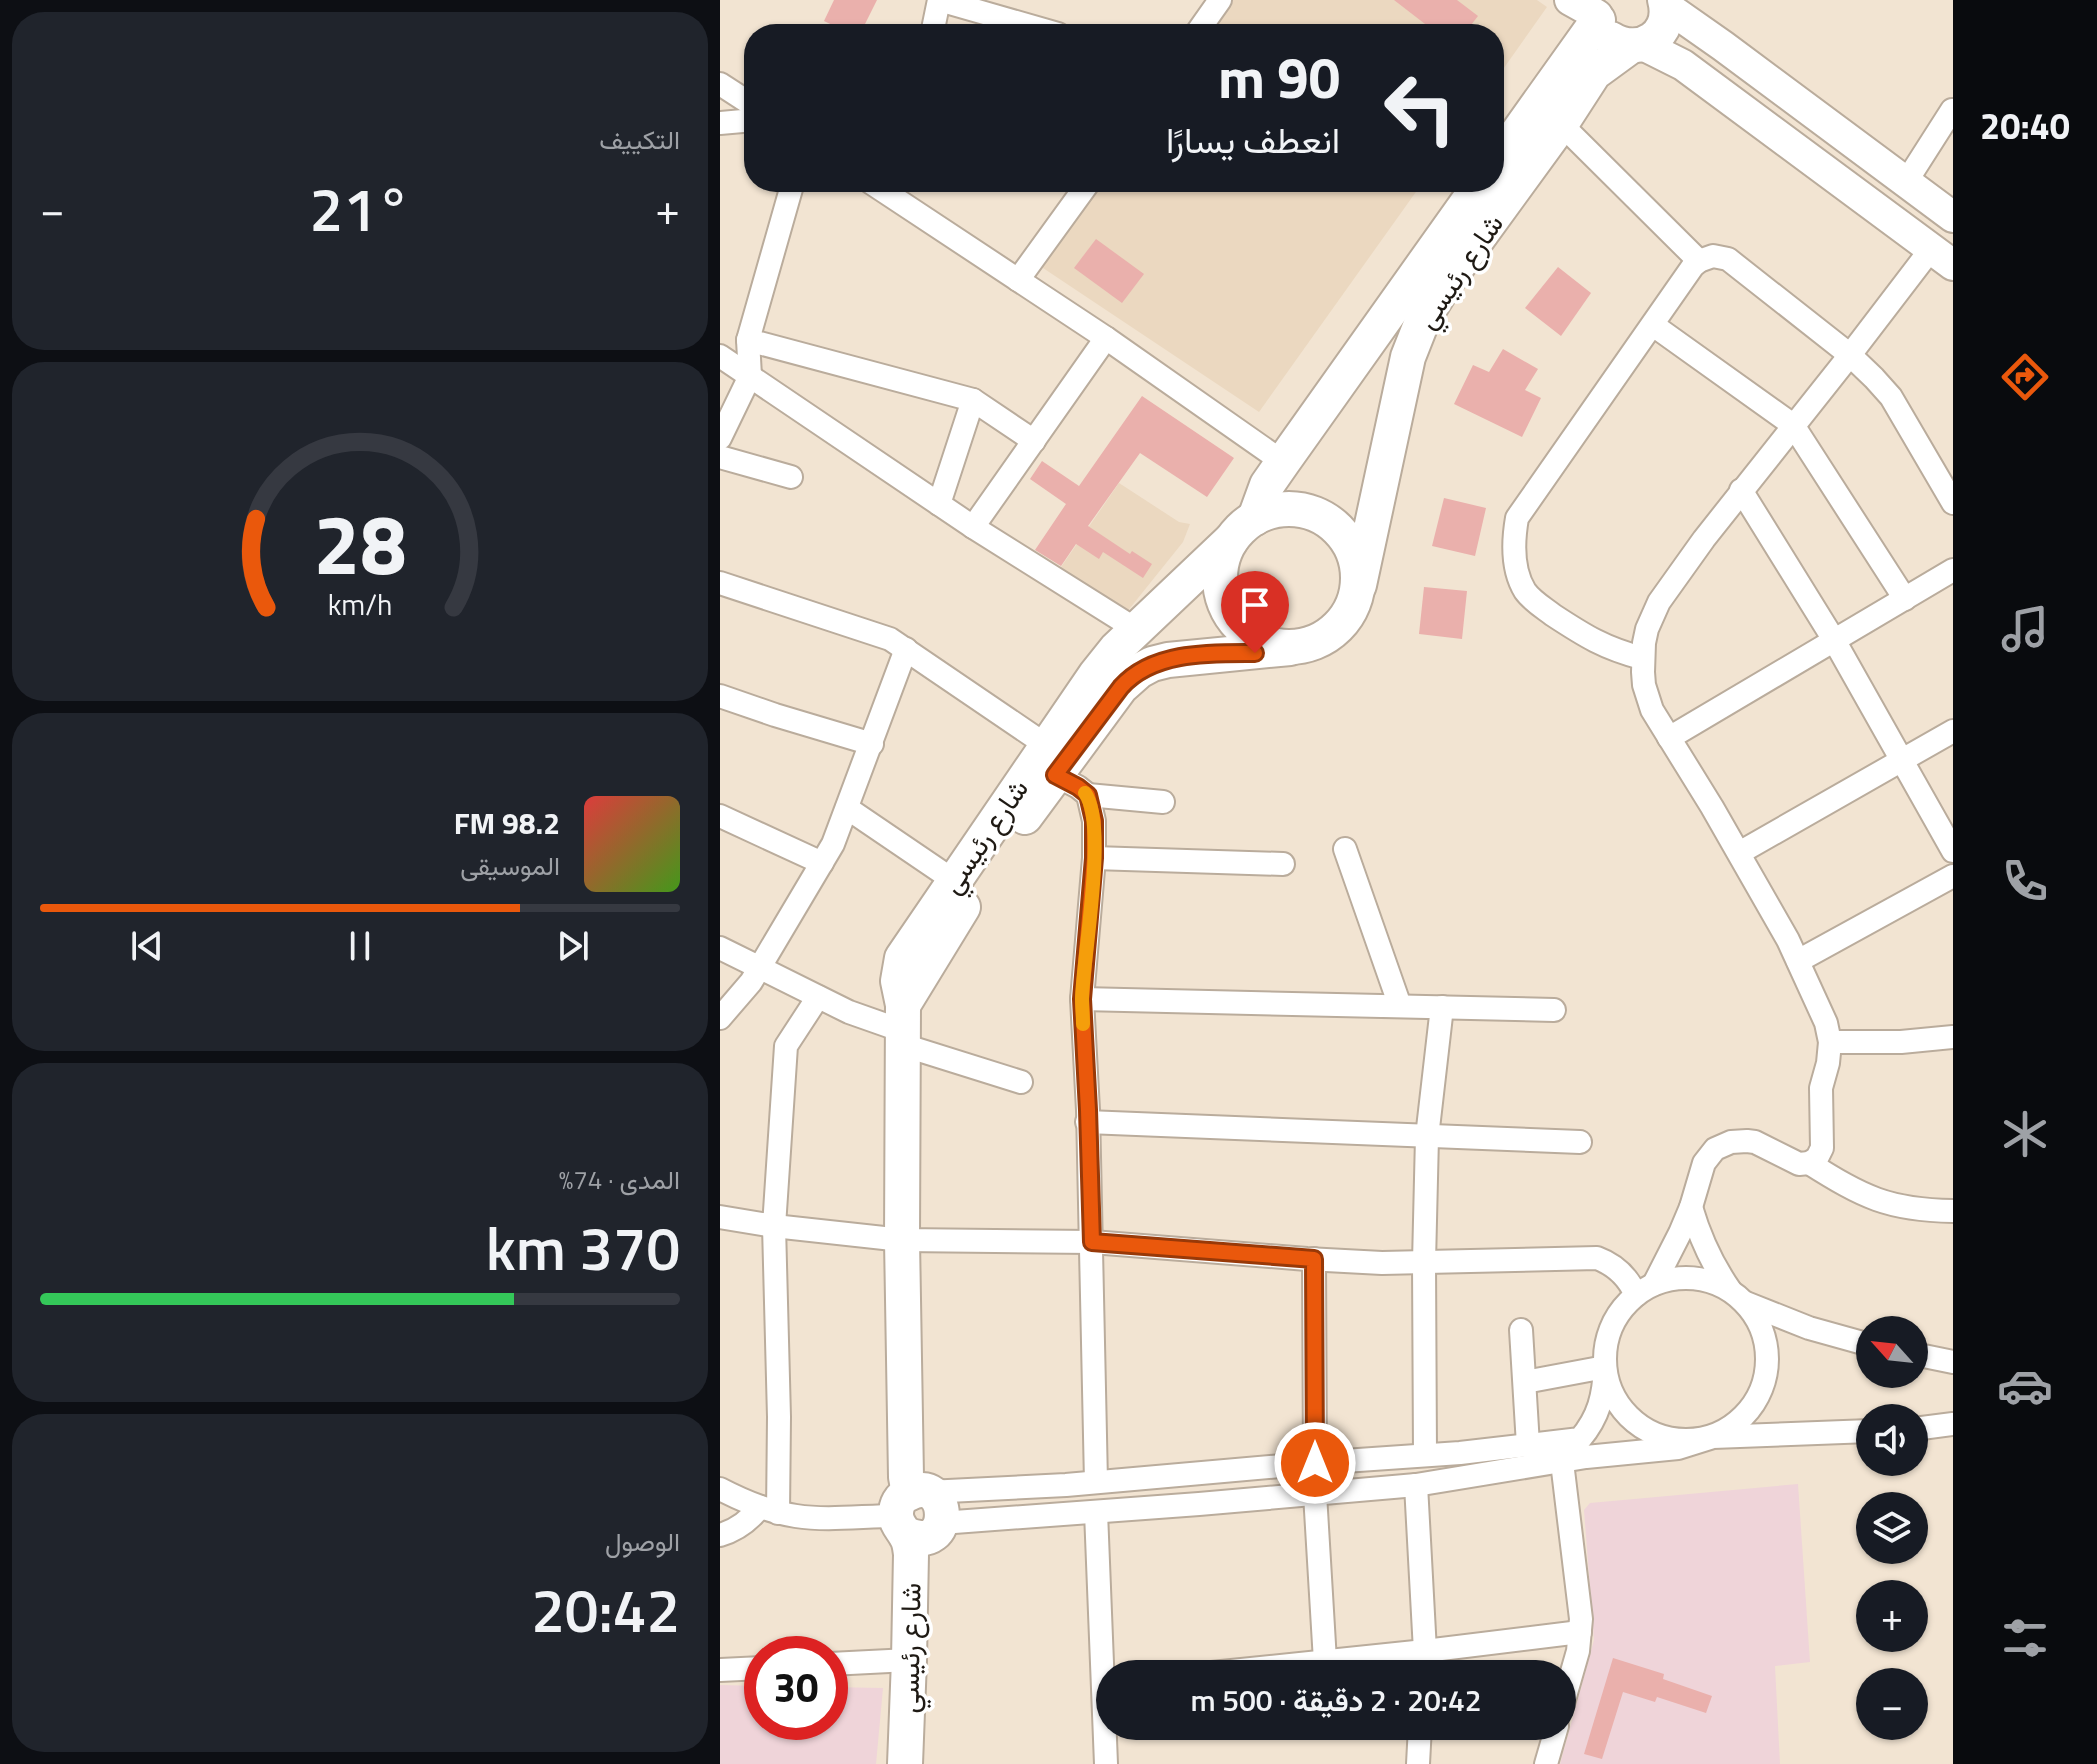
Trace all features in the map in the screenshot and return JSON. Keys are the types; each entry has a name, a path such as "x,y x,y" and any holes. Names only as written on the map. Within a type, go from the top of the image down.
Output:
{"highway":[{"name":"شارع رئيسي","path":"926,1764 918,1516 906,1477 902,1240 903,1027 898,981 902,958 953,880 1050,760 1130,677 1152,664 1189,656 1255,653 1310,644 1328,636 1343,622 1354,604 1359,585 1398,397 1414,338 1446,282 1561,124 1594,73 1654,39 1666,18 1666,3"},
{"path":"1591,9 1610,39 1637,46"},
{"path":"1504,150 1591,9"},
{"name":"شارع رئيسي","path":"1290,648 1270,645 1252,637 1231,616 1223,598 1220,578 1223,558 1267,485 1475,192"},
{"path":"1283,462 1303,484 1314,513"},
{"path":"1243,529 1273,510 1304,510 1323,517 1339,529 1351,545 1358,565 1359,585"},
{"name":"شارع رئيسي","path":"903,1027 931,957 988,867 1096,674 1116,649 1243,529"},
{"name":"شارع رئيسي","path":"905,1764 910,1544 918,1516"}],"main road":[{"path":"1666,3 1953,217"},
{"path":"1637,46 1683,65 1942,257"}],"street":[{"path":"934,24 939,0 1023,24"},
{"path":"1203,24 1220,0"},
{"path":"720,84 744,100"},
{"path":"1906,182 1952,110"},
{"path":"720,123 744,121"},
{"path":"1561,124 1699,261"},
{"path":"720,438 750,376 748,340 790,192"},
{"path":"899,192 1018,280 1283,462"},
{"path":"1018,280 1082,192"},
{"path":"1642,658 1591,640 1539,605 1525,591 1514,542 1517,518 1688,272 1699,261 1713,256 1728,259 1850,355 1891,397 1944,465 1953,503"},
{"path":"918,1516 1096,1482 1460,1453 1580,1439 1596,1417 1602,1402 1605,1347 1611,1327 1622,1309 1645,1289 1680,1233 1704,1163 1715,1149 1739,1140 1755,1142 1799,1164 1817,1158 1822,1148 1821,1088 1830,1042 1826,1023 1798,961 1739,853 1652,710 1644,685 1642,658 1647,629 1659,602 1741,490 1850,355 1942,257"},
{"path":"1653,325 1793,425 1905,599"},
{"path":"973,527 1106,338"},
{"path":"748,340 973,400 1034,441"},
{"path":"720,356 973,527 1137,630"},
{"path":"939,504 973,400"},
{"path":"720,457 791,477"},
{"path":"1741,490 1834,640 1953,851"},
{"path":"1669,738 1953,570"},
{"path":"720,583 890,639 1050,760 1088,795 1163,802"},
{"path":"720,1018 751,982 833,844 906,649"},
{"path":"720,696 872,744"},
{"path":"1739,853 1953,731"},
{"path":"1088,795 1094,821 1094,858 1082,999 1092,1242 1096,1482"},
{"path":"847,808 953,880"},
{"path":"720,816 822,863"},
{"path":"1345,849 1400,1006"},
{"path":"1094,858 1283,864"},
{"path":"1798,961 1953,876"},
{"path":"720,948 849,1012 903,1027 1021,1082"},
{"path":"769,1510 779,1417 774,1226 786,1046 818,997"},
{"path":"1082,999 1554,1010"},
{"path":"1425,1454 1427,1137 1442,1007"},
{"path":"1830,1042 1901,1042 1953,1037"},
{"path":"1087,1122 1580,1142"},
{"path":"1809,1163 1850,1189 1885,1203 1953,1211"},
{"path":"720,1489 769,1510 811,1518 1096,1512 1416,1485 1678,1448 1713,1437 1734,1426 1751,1410 1762,1390 1768,1367 1767,1344 1759,1321 1708,1255 1691,1207"},
{"path":"720,1217 902,1240 1092,1242 1382,1263 1597,1258 1645,1289"},
{"path":"1314,1259 1315,1463"},
{"path":"1645,1289 1673,1279 1693,1278 1712,1282 1809,1328 1856,1341"},
{"path":"1521,1330 1528,1445"},
{"path":"1928,1357 1953,1362"},
{"path":"1525,1382 1605,1367"},
{"path":"1605,1367 1611,1391 1623,1412 1642,1429 1664,1439 1689,1442 1713,1437 1856,1432"},
{"path":"1928,1427 1953,1424"},
{"path":"1562,1462 1581,1607 1575,1660"},
{"path":"1416,1485 1424,1660"},
{"path":"1315,1494 1325,1660"},
{"path":"720,1535 769,1510"},
{"path":"1096,1512 1105,1660"},
{"path":"1335,1660 1580,1632"},
{"path":"848,1663 909,1660"},
{"path":"720,1670 744,1669"},
{"path":"1106,1740 1106,1764"},
{"path":"1418,1764 1419,1740"},
{"path":"1546,1764 1553,1740"}],"shaded area":[{"path":"1233,0 1537,0 1547,7 1504,68 1504,24 1216,24"},
{"path":"1094,192 1416,192 1259,412 1040,266"},
{"path":"1119,483 1179,522 1190,524 1183,542 1126,613 1059,570"},
{"path":"1798,1484 1810,1662 1775,1666 1780,1764 1560,1764 1567,1740 1576,1740 1576,1706 1594,1640 1584,1510 1590,1503"},
{"path":"720,1685 744,1686 744,1740 848,1740 848,1687 883,1688 876,1764 720,1764"}],"building":[{"path":"834,0 877,0 865,24 830,24 824,21"},
{"path":"1394,0 1457,0 1478,16 1472,24 1425,24"},
{"path":"1096,239 1144,274 1122,303 1074,268"},
{"path":"1558,267 1591,293 1561,336 1525,308"},
{"path":"1503,349 1538,369 1525,390 1541,398 1522,437 1454,404 1473,365 1489,372"},
{"path":"1142,396 1234,458 1207,497 1140,453 1088,526 1130,554 1132,551 1152,564 1143,578 1103,552 1099,559 1076,544 1061,566 1035,550 1066,504 1030,479 1042,461 1079,486"},
{"path":"1444,498 1486,508 1475,556 1432,546"},
{"path":"1424,587 1467,591 1462,639 1419,634"},
{"path":"1613,1658 1664,1674 1663,1679 1712,1696 1706,1713 1657,1697 1655,1702 1623,1692 1602,1759 1584,1754"}],"slow traffic":[{"path":"1083,1024 1082,999 1094,858 1094,821 1085,793"}],"route":[{"path":"1255,653 1189,656 1152,664 1139,671 1121,687 1055,775 1088,795 1094,821 1094,858 1082,999 1092,1242 1314,1259 1315,1463"}]}
